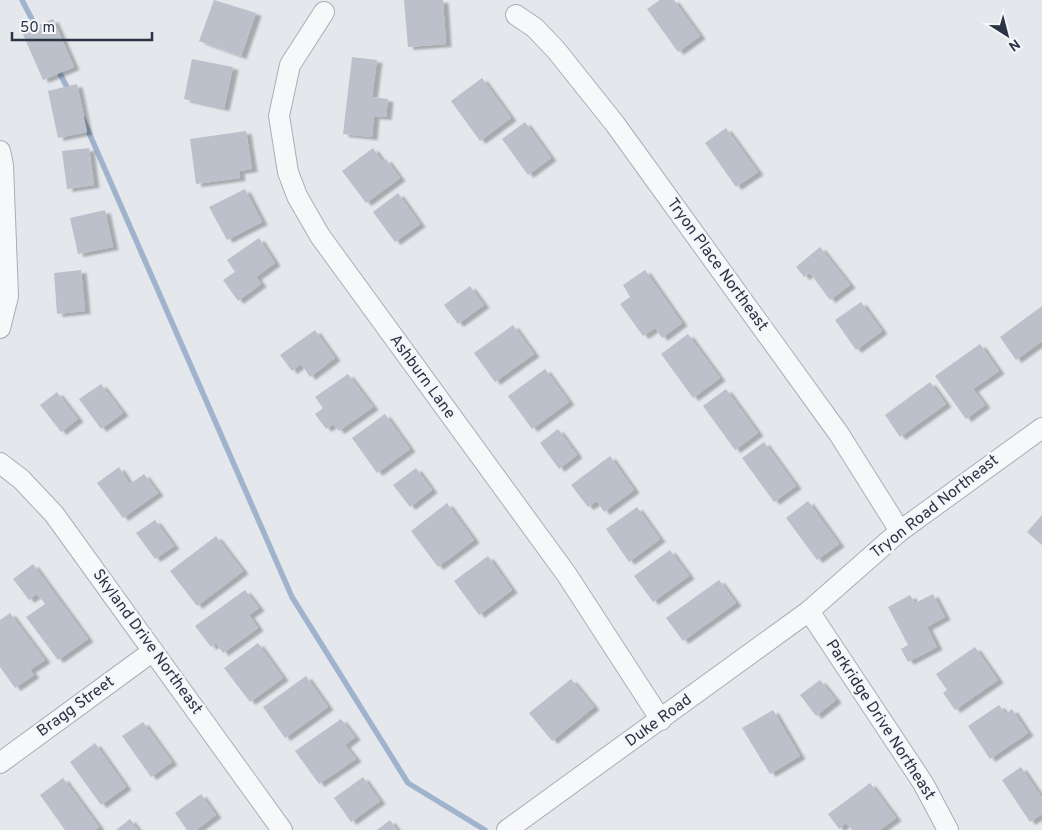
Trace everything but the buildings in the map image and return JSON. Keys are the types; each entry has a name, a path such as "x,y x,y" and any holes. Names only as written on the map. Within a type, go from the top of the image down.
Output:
{"street":[{"name":"Ashburn Lane","path":"324,12 290,65 279,116 288,172 297,196 320,236 567,575 661,720"},
{"name":"Tryon Place Northeast","path":"516,15 535,28 556,50 615,124 839,434 900,531"},
{"path":"0,151 3,165 8,296 0,328"},
{"name":"Tryon Road Northeast","path":"810,611 900,531 1042,428"},
{"name":"Skyland Drive Northeast","path":"0,463 21,479 54,514 282,830"},
{"name":"Duke Road","path":"507,830 810,611"},
{"name":"Parkridge Drive Northeast","path":"810,611 923,783 948,830"},
{"name":"Bragg Street","path":"0,763 153,651"}],"waterway":[{"path":"22,0 39,33"},
{"path":"57,68 70,93"},
{"path":"83,119 292,597 408,783 485,830"}]}
